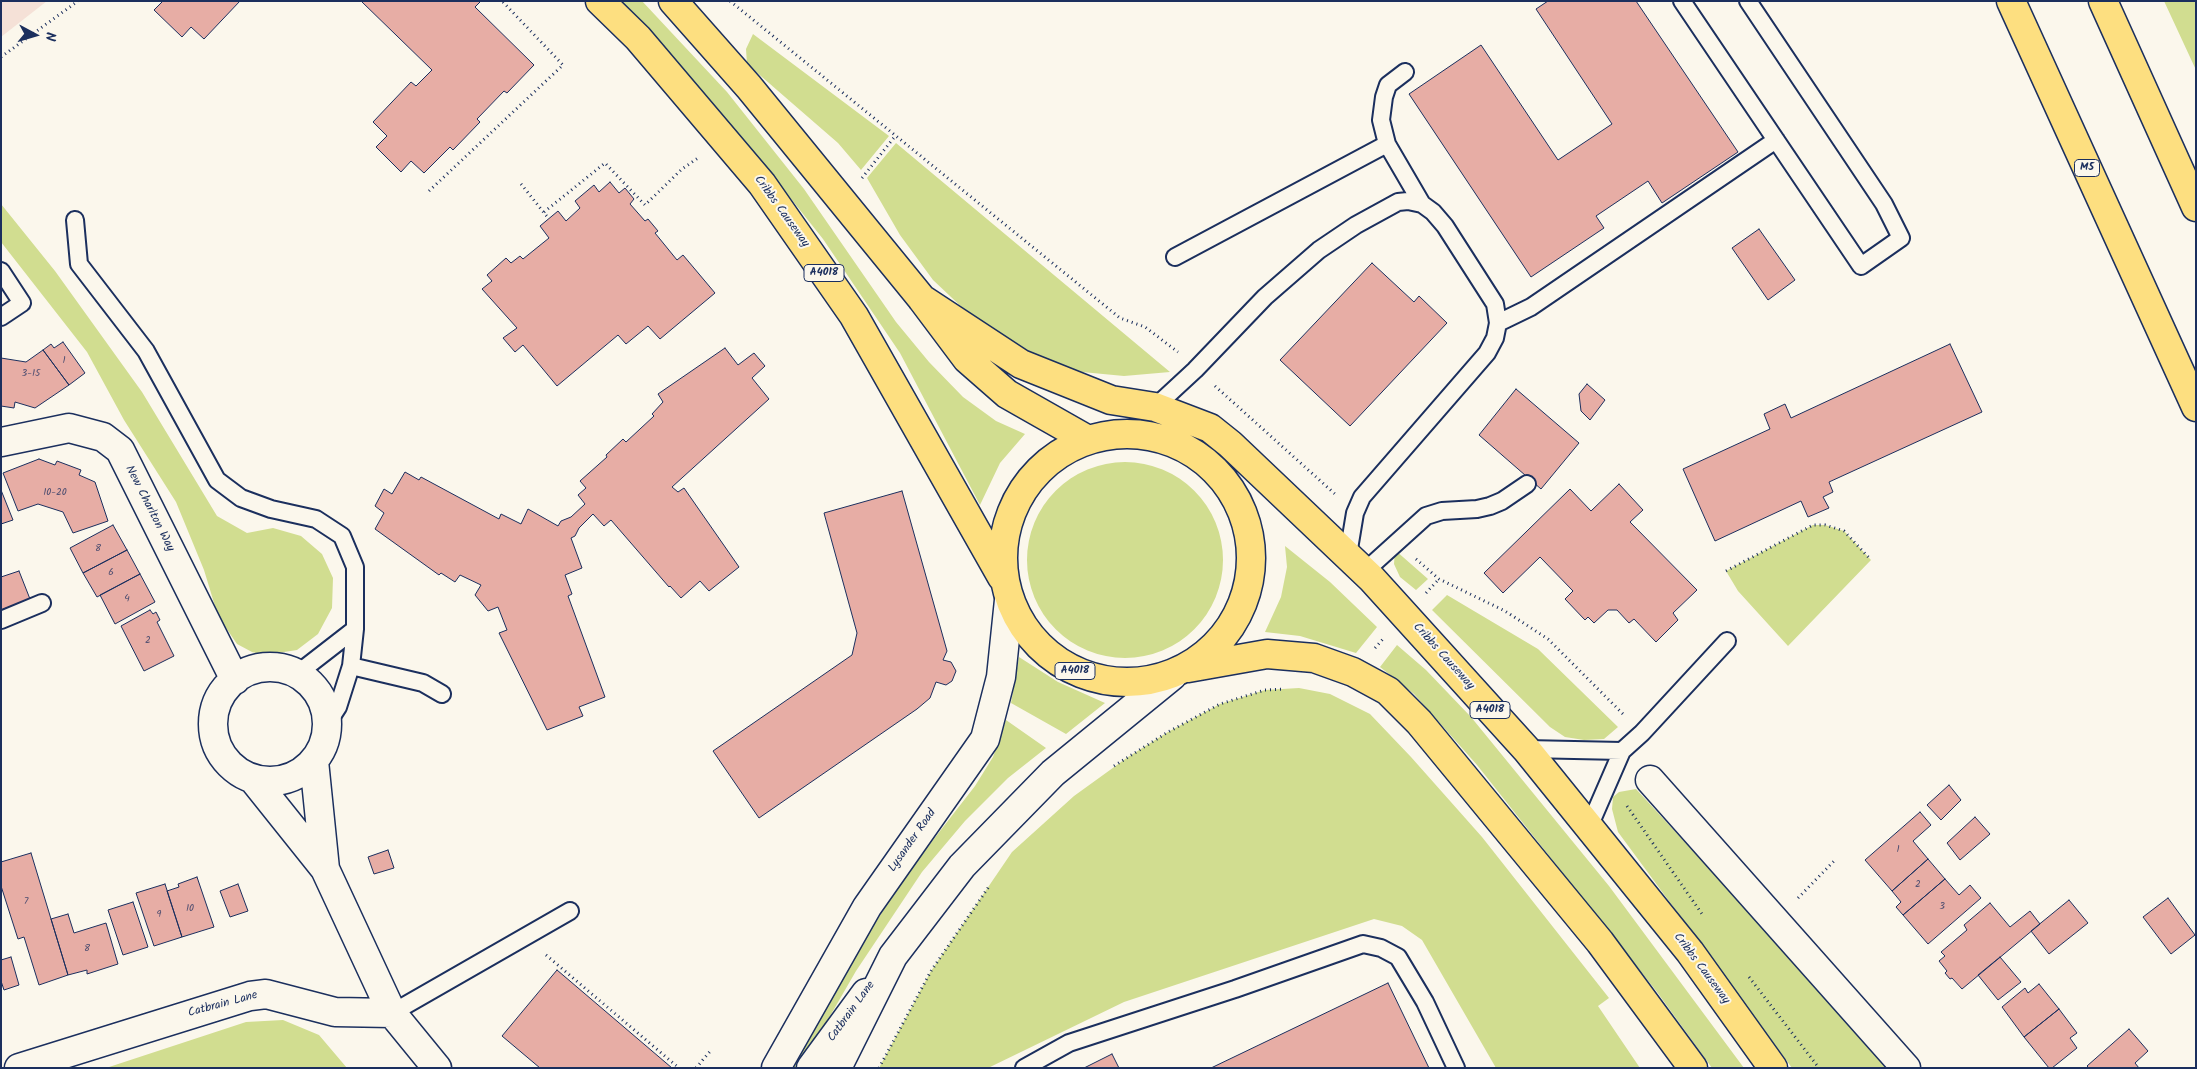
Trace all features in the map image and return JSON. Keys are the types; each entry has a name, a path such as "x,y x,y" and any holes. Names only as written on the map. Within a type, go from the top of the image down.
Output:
{"main road":[{"name":"Cribbs Causeway","path":"600,1 638,38 762,184 854,316 1006,589"},
{"name":"A4018","path":"673,1 749,87 922,300 967,359 1007,394 1100,437 1149,436 1184,448 1212,468 1238,502 1249,534 1247,591 1231,627 1180,672"},
{"name":"M5","path":"2011,1 2196,407"},
{"path":"2103,1 2196,207"},
{"name":"A4018","path":"922,300 1021,364 1111,400 1156,407"},
{"name":"M5","path":"2163,335 2196,429"},
{"name":"Cribbs Causeway","path":"1156,407 1210,428 1356,564 1526,749 1690,952 1773,1068"},
{"name":"A4018","path":"1156,407 1100,437 1060,453 1020,493 1004,537 1006,589 1037,646 1069,670 1122,684 1267,654 1314,658 1353,672 1388,691 1419,722 1600,942 1693,1068"}],"street":[{"name":"New Charlton Way","path":"1,442 69,428 103,437 120,450 235,680"},
{"name":"Lysander Road","path":"776,1068 867,906 985,739 1001,677 1006,589"},
{"path":"265,667 282,668 297,674 310,683 319,695 325,709 328,724 324,744 314,761 302,772 286,779 270,782 254,779 237,771 225,759 216,744 213,726 216,708 223,692 235,680 249,671 265,667"},
{"path":"838,1068 894,956 962,866 1047,780 1180,672"},
{"path":"314,761 325,869"},
{"path":"254,779 325,869 392,1013 437,1068"},
{"path":"1650,780 1906,1068"},
{"name":"Catbrain Lane","path":"811,1068 894,956"},
{"name":"Catbrain Lane","path":"19,1068 250,996 266,994 335,1012 392,1013"}],"lane":[{"path":"1682,1 1860,266 1901,238 1884,204 1748,1"},
{"path":"1405,72 1388,86 1384,97 1381,120 1387,144 1422,204 1445,226 1495,304 1498,323 1495,338 1487,353 1362,497 1356,512 1356,564 1397,542 1432,513 1490,506 1502,501 1527,484"},
{"path":"1498,323 1531,307 1776,140"},
{"path":"1175,257 1387,144"},
{"path":"1156,407 1195,370 1265,297 1319,250 1356,225 1398,202 1408,200 1422,204"},
{"path":"75,220 79,264 146,351 217,480 241,498 270,509 316,519 342,536 355,567 355,629 351,666 338,707 328,724"},
{"path":"1,271 22,303 1,316"},
{"path":"1,620 42,603"},
{"path":"297,674 355,629"},
{"path":"1589,827 1622,751 1727,641"},
{"path":"351,666 423,683 442,694"},
{"path":"1526,749 1622,751"},
{"path":"392,1013 570,910"},
{"path":"1024,1068 1069,1043 1235,989 1362,944 1381,948 1398,957 1425,1002 1456,1068"}],"path":[{"path":"1,57 78,1"},
{"path":"429,191 563,65 502,1"},
{"path":"730,1 1120,318 1145,327 1178,352 1195,370 1232,400 1356,512"},
{"path":"843,202 896,135"},
{"path":"544,212 605,163 644,205 682,169 695,160"},
{"path":"521,184 549,219"},
{"path":"1726,571 1813,525 1825,525 1844,532 1871,560"},
{"path":"1397,542 1439,579"},
{"path":"1106,772 1128,757 1220,704 1265,690 1290,689"},
{"path":"1776,920 1834,861"},
{"path":"879,1068 931,971 991,884"},
{"path":"525,937 680,1068"},
{"path":"696,1068 712,1049"}],"shaded area":[{"path":"1,1 47,1 1,37"}],"green space":[{"path":"621,1 642,1 727,92 804,189 896,322 929,362 963,397 996,421 1025,434 1000,463 980,505 900,353 823,239 768,170"},
{"path":"2164,1 2196,1 2196,70"},
{"path":"753,34 889,136 861,170 838,143 747,64 746,49"},
{"path":"896,143 1170,372 1124,376 1082,372 1041,360 986,330 933,280 900,235 867,178"},
{"path":"1,204 55,271 142,392 217,516 247,533 273,528 301,536 322,554 333,578 332,608 318,634 297,650 265,655 252,652 237,644 218,616 204,570 176,502 124,420 87,352 1,242"},
{"path":"1125,462 1144,464 1162,470 1179,479 1194,491 1206,506 1215,523 1221,541 1223,560 1221,579 1215,597 1206,614 1194,629 1179,641 1162,650 1144,656 1125,658 1106,656 1088,650 1071,641 1056,629 1044,614 1035,597 1029,579 1027,560 1029,541 1035,523 1044,506 1056,491 1071,479 1088,470 1106,464"},
{"path":"1813,525 1825,525 1844,531 1871,560 1788,646 1738,591 1726,571"},
{"path":"1285,546 1330,582 1377,627 1356,653 1300,636 1265,632 1281,597 1287,567"},
{"path":"1395,550 1428,579 1416,590 1400,577 1394,564"},
{"path":"1447,595 1538,649 1618,727 1604,739 1584,740 1565,737 1550,727 1432,610"},
{"path":"1397,645 1426,670 1471,717 1609,886 1744,1068 1712,1068 1657,992 1477,765 1414,694 1380,667"},
{"path":"1019,657 1058,682 1105,703 1066,734 1011,703"},
{"path":"1299,688 1330,694 1370,714 1411,757 1482,837 1609,998 1598,1006 1640,1068 1496,1068 1422,940 1402,926 1374,919 1124,1002 988,1068 879,1068 931,971 1012,852 1074,796 1128,757 1168,732 1220,704 1265,690"},
{"path":"1006,720 1046,748 1008,778 965,821 922,872 856,971 800,1068 791,1068 845,969 909,871 975,786 993,757"},
{"path":"1636,789 1829,999 1888,1068 1792,1068 1618,832 1612,809 1613,797 1619,792"},
{"path":"283,1020 319,1035 347,1068 106,1068 246,1022"}],"building":[{"path":"163,1 240,1 204,39 191,27 182,37 154,10"},
{"path":"361,1 481,1 475,7 534,65 507,93 504,91 477,119 480,122 453,150 450,147 424,173 411,161 401,172 376,147 387,136 373,122 411,82 416,86 432,70"},
{"path":"1548,1 1636,1 1738,152 1662,203 1648,181 1596,216 1604,228 1531,277 1409,94 1481,45 1558,160 1612,124 1536,9"},
{"path":"610,182 619,193 625,188 634,199 630,204 645,221 648,219 658,231 655,233 677,260 683,255 715,293 660,339 648,326 626,344 618,335 557,386 523,345 515,352 503,338 517,328 482,289 492,281 487,275 506,258 511,263 520,256 523,259 549,238 540,226 558,211 566,221 580,208 575,201 594,185 599,192"},
{"path":"1759,229 1795,280 1768,300 1732,248"},
{"path":"1372,263 1414,302 1419,296 1447,323 1350,426 1280,360"},
{"path":"63,342 85,373 69,385 43,350 51,344 54,348"},
{"path":"1950,344 1982,412 1829,482 1833,492 1823,497 1829,508 1808,517 1801,501 1715,541 1683,469 1770,429 1764,414 1785,404 1791,418"},
{"path":"725,348 738,365 754,353 765,366 752,378 769,399 672,487 678,492 684,488 739,567 709,591 700,581 681,598 669,587 611,520 604,526 593,514 579,528 575,536 571,538 582,568 565,575 572,594 568,596 605,697 579,707 583,716 547,730 499,633 507,630 498,607 488,611 475,595 481,585 460,575 455,582 441,573 439,575 375,529 384,513 375,506 384,489 392,494 405,472 419,480 421,477 499,519 501,514 521,524 528,509 558,526 561,521 571,517 585,504 578,495 586,488 580,481 607,457 606,455 623,439 626,442 654,416 652,414 663,402 658,394"},
{"path":"43,350 69,385 35,408 15,402 14,408 1,406 1,358 26,362"},
{"path":"1587,384 1605,400 1590,420 1581,411 1579,394"},
{"path":"1516,389 1579,443 1541,489 1479,435"},
{"path":"39,459 55,465 57,461 81,470 79,475 95,482 108,521 73,533 63,512 38,504 18,511 3,473"},
{"path":"1619,484 1643,510 1630,522 1697,590 1673,613 1678,620 1656,642 1634,619 1629,623 1617,610 1608,610 1594,623 1588,617 1585,620 1565,599 1573,591 1540,557 1503,593 1484,573 1570,489 1591,511"},
{"path":"1,490 13,520 1,524"},
{"path":"902,491 947,651 943,660 951,662 956,671 952,681 946,685 936,682 930,698 917,709 759,818 713,751 852,655 857,633 824,513"},
{"path":"113,525 127,550 83,573 70,548"},
{"path":"127,550 140,574 97,597 83,573"},
{"path":"19,571 30,599 1,610 1,577"},
{"path":"140,574 155,602 115,624 100,595"},
{"path":"150,610 153,614 156,612 160,620 157,622 174,656 144,671 121,626"},
{"path":"1949,785 1961,800 1941,820 1927,805"},
{"path":"1920,812 1931,825 1913,841 1928,859 1892,891 1865,860"},
{"path":"1975,817 1990,834 1960,860 1947,843"},
{"path":"388,850 394,868 374,874 368,857"},
{"path":"31,853 68,975 39,985 24,937 18,939 1,886 1,862"},
{"path":"1928,859 1945,879 1903,915 1896,907 1901,902 1892,891"},
{"path":"197,877 214,927 182,937 167,891 179,887 178,884"},
{"path":"1945,879 1959,895 1970,885 1981,898 1928,944 1903,915"},
{"path":"165,884 182,937 154,946 136,893"},
{"path":"238,884 248,911 230,917 220,891"},
{"path":"2168,898 2195,935 2171,954 2143,917"},
{"path":"2069,900 2088,923 2049,954 2031,931"},
{"path":"133,902 148,947 123,955 108,910"},
{"path":"1990,903 2010,927 2030,911 2040,924 1962,989 1945,973 1947,971 1939,961 1945,956 1941,952 1967,930 1964,925"},
{"path":"68,914 74,933 106,923 118,964 87,974 87,970 68,975 51,919"},
{"path":"11,957 19,985 4,990 1,981 1,960"},
{"path":"2000,957 2021,982 1998,1000 1978,975"},
{"path":"557,970 672,1068 540,1068 502,1036"},
{"path":"1388,983 1429,1068 1211,1068"},
{"path":"2039,984 2059,1009 2024,1037 2002,1007 2025,988 2028,993"},
{"path":"2059,1009 2077,1033 2070,1038 2077,1048 2052,1068 2049,1068 2024,1037"},
{"path":"2129,1029 2148,1051 2135,1063 2139,1068 2089,1068 2087,1066"},
{"path":"1112,1054 1119,1068 1084,1068"}]}
